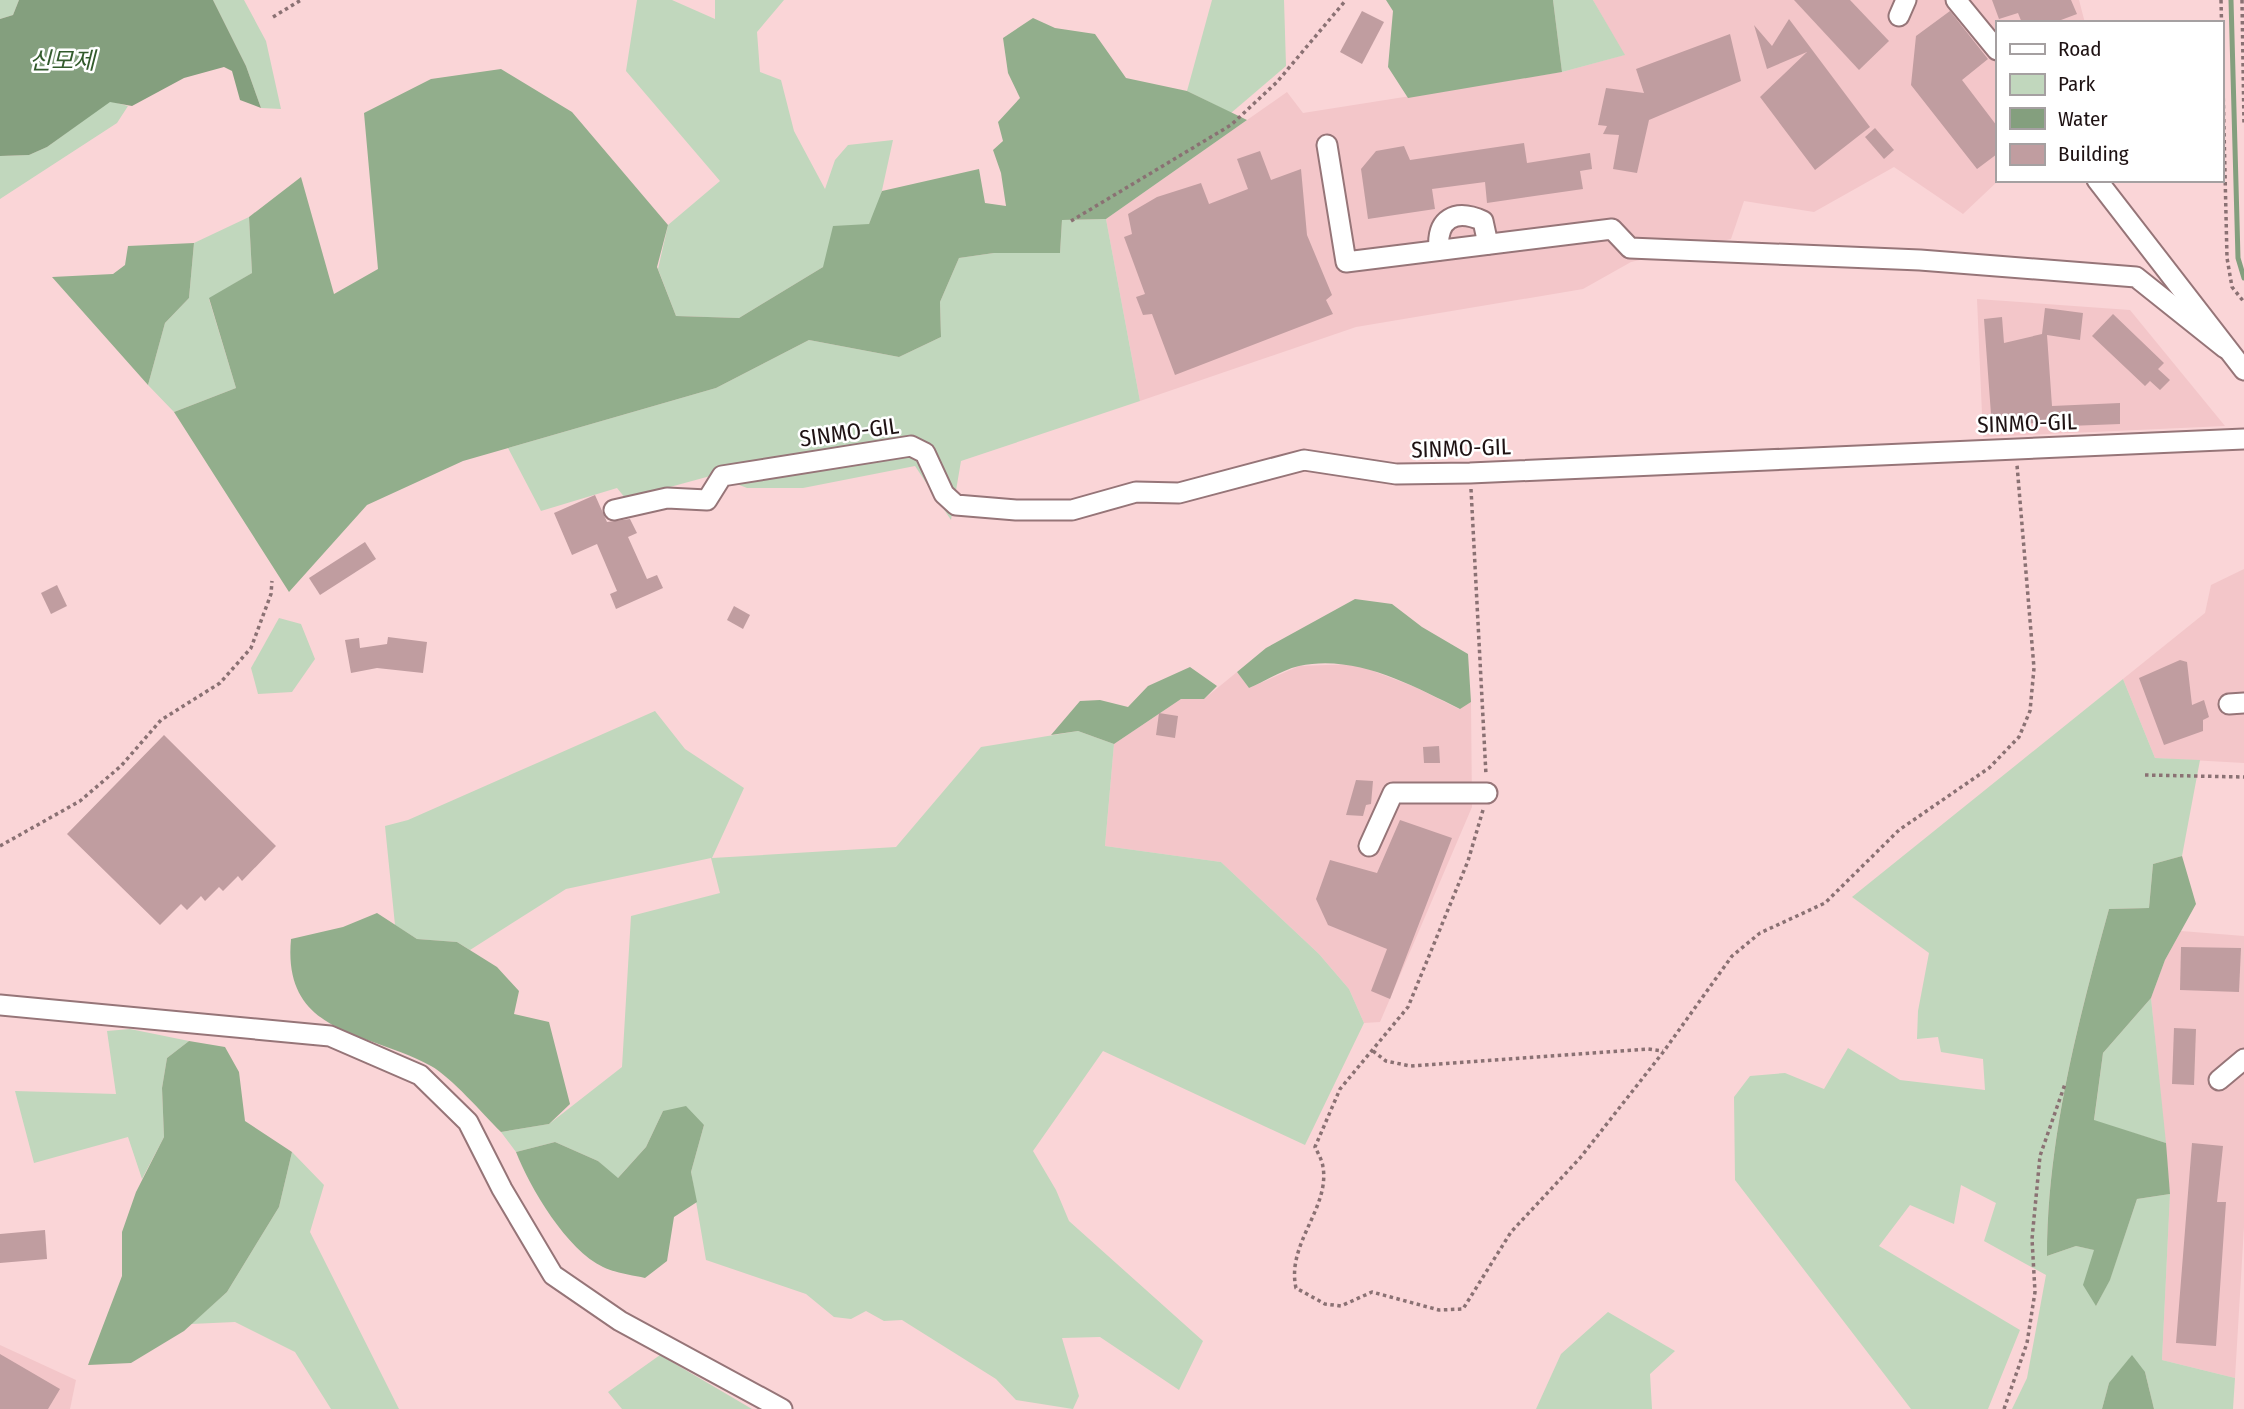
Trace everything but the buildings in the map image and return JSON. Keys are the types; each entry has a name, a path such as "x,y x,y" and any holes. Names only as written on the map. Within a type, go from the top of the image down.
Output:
{"street":[{"path":"1956,0 1996,49"},
{"path":"1327,145 1346,262 1612,229 1630,248 1920,260 2136,277 2225,348"},
{"path":"2099,182 2244,370"},
{"path":"1440,250 1438,235 1442,225 1449,218 1462,216 1483,221 1488,233 1488,244"},
{"name":"SINMO-GIL","path":"614,510 667,498 707,500 722,477 911,446 926,453 944,494 956,505 989,509 1072,510 1136,492 1179,493 1304,460 1396,474 1470,473 2244,439"},
{"path":"1368,846 1392,793 1487,793"},
{"path":"0,1005 330,1036 420,1075 468,1122 502,1189 553,1275 620,1321 782,1409"},
{"path":"2219,1080 2244,1059"}],"path":[{"path":"273,17 301,0"},
{"path":"1071,221 1231,125 1278,82 1346,0"},
{"path":"2221,0 2221,21"},
{"path":"2242,0 2244,124"},
{"path":"2223,86 2227,258 2232,287 2244,302"},
{"path":"1470,473 1487,793 1468,861 1408,1006 1340,1089 1315,1147 1323,1167 1323,1186 1292,1271 1296,1288 1325,1304 1341,1306 1372,1292 1439,1310 1463,1309 1511,1233 1580,1158 1664,1051 1732,956 1759,933 1825,903 1899,831 1989,768 2019,737 2030,711 2034,668 2015,447"},
{"path":"0,846 80,801 121,766 161,720 220,683 251,648 271,594 272,581"},
{"path":"2145,775 2244,777"},
{"path":"1373,1051 1386,1061 1410,1066 1648,1049 1664,1051"},
{"path":"2004,1409 2027,1343 2035,1292 2032,1239 2040,1156 2065,1084"}],"shaded area":[{"path":"1386,0 1553,0 1562,72 1408,98 1388,67 1393,11"},
{"path":"1593,0 2079,0 2084,21 1996,21 1997,182 1963,214 1894,167 1814,212 1744,201 1731,239 1631,262 1583,289 1356,327 1140,401 1106,219 1287,92 1303,113 1562,72 1624,55"},
{"path":"1033,18 1055,28 1095,34 1126,78 1187,91 1247,120 1106,219 1062,220 1060,253 994,253 959,258 940,302 941,337 899,357 809,340 716,388 463,461 367,505 289,592 174,412 236,388 209,298 252,273 249,217 301,177 334,294 378,269 364,113 431,79 501,69 572,112 668,225 657,267 676,316 739,318 823,267 833,226 869,224 882,191 979,169 985,203 1006,206 1001,173 993,150 1003,141 998,122 1020,98 1008,73 1003,38"},
{"path":"194,243 189,298 165,323 148,385 52,277 113,274 125,265 128,246"},
{"path":"1977,299 2130,310 2225,426 1983,437"},
{"path":"2244,569 2244,763 2155,758 2123,679 2205,613 2211,585"},
{"path":"1355,599 1392,604 1422,627 1468,654 1471,702 1460,709 1383,674 1341,664 1299,666 1249,688 1237,672 1266,648"},
{"path":"1355,664 1415,687 1459,709 1471,702 1472,807 1380,1022 1364,1023 1349,989 1319,954 1221,862 1105,846 1114,744 1181,699 1204,699 1237,672 1249,688 1299,666"},
{"path":"1190,667 1217,686 1204,699 1181,699 1114,744 1078,731 1051,735 1080,701 1100,700 1128,707 1148,686"},
{"path":"2182,856 2196,904 2165,960 2151,998 2103,1053 2094,1120 2166,1143 2170,1194 2137,1199 2110,1280 2096,1306 2083,1285 2094,1250 2076,1246 2047,1256 2052,1169 2066,1081 2109,909 2149,908 2153,864"},
{"path":"377,913 417,939 457,942 497,967 519,991 514,1014 549,1022 570,1104 549,1124 501,1132 439,1071 407,1054 334,1026 315,1013 300,995 292,971 291,939 343,927"},
{"path":"2181,931 2244,936 2244,1227 2235,1378 2162,1360 2170,1194 2151,998 2165,960"},
{"path":"189,1041 225,1047 239,1072 245,1121 292,1152 279,1207 227,1292 184,1331 131,1363 88,1365 122,1276 122,1232 136,1192 164,1137 162,1088 167,1058"},
{"path":"686,1106 704,1125 691,1172 697,1202 674,1217 667,1261 645,1278 603,1267 590,1259 563,1233 530,1183 516,1152 555,1142 598,1161 618,1178 646,1147 663,1111"},
{"path":"0,1345 76,1380 70,1409 0,1409"},
{"path":"2132,1355 2145,1372 2154,1409 2102,1409 2109,1383"}],"green space":[{"path":"0,0 19,0 13,15 0,19"},
{"path":"213,0 244,0 266,41 281,109 261,108 246,66"},
{"path":"637,0 672,0 715,19 715,0 784,0 757,32 760,72 781,80 794,131 825,189 835,160 848,145 893,140 879,204 869,224 823,267 739,318 676,316 658,269 668,225 720,181 626,71"},
{"path":"1212,0 1284,0 1286,66 1231,113 1187,91"},
{"path":"1553,0 1593,0 1625,55 1562,72"},
{"path":"110,101 128,106 117,123 0,199 0,156 29,155 47,147"},
{"path":"249,217 252,273 209,299 236,388 174,412 148,385 165,323 189,298 194,243"},
{"path":"1106,219 1140,401 961,461 951,520 915,466 803,488 747,488 714,475 626,499 617,488 541,511 508,448 716,388 809,340 899,357 941,337 940,302 959,258 994,253 1060,253 1062,220"},
{"path":"279,618 301,624 315,659 292,692 258,694 251,668"},
{"path":"2123,679 2155,758 2200,760 2182,856 2153,864 2149,908 2109,909 2086,994 2058,1124 2048,1212 2047,1256 2076,1246 2095,1250 2096,1306 2110,1279 2137,1199 2170,1194 2162,1360 2235,1378 2233,1409 2154,1409 2145,1372 2109,1383 2102,1409 2012,1409 2027,1378 2046,1275 1984,1241 1996,1203 1961,1185 1954,1224 1910,1205 1879,1246 2020,1330 1988,1409 1911,1409 1735,1180 1734,1097 1750,1076 1785,1073 1824,1089 1848,1048 1900,1080 1985,1090 1983,1059 1941,1052 1938,1037 1917,1039 1918,1011 1929,953 1852,897"},
{"path":"655,711 685,749 744,788 712,858 896,847 981,747 1078,731 1114,744 1105,846 1221,862 1319,954 1349,989 1364,1023 1305,1145 1103,1051 1033,1151 1056,1190 1069,1221 1203,1341 1179,1390 1100,1337 1062,1338 1079,1396 1073,1409 1016,1400 996,1379 902,1320 884,1321 866,1311 851,1319 834,1317 806,1294 706,1260 691,1172 704,1125 663,1111 646,1147 617,1179 598,1161 555,1142 516,1152 501,1132 549,1124 622,1067 631,916 720,893 711,858 566,889 470,950 457,942 417,939 395,925 385,826 408,820"},
{"path":"2151,998 2166,1143 2094,1121 2103,1053"},
{"path":"130,1029 189,1041 167,1058 162,1088 164,1137 142,1179 128,1137 34,1163 15,1091 116,1094 107,1031"},
{"path":"292,1152 324,1185 310,1232 399,1409 331,1409 295,1352 235,1322 191,1324 227,1292 279,1207"},
{"path":"1608,1312 1675,1351 1650,1374 1652,1409 1536,1409 1561,1354"},
{"path":"660,1355 752,1409 622,1409 608,1392"}],"water":[{"name":"신모제","path":"19,0 213,0 246,66 261,108 240,100 232,71 224,67 184,78 132,106 110,102 47,147 29,155 0,156 0,19 13,15"}],"waterway":[{"path":"2231,0 2238,258 2244,278"}]}
